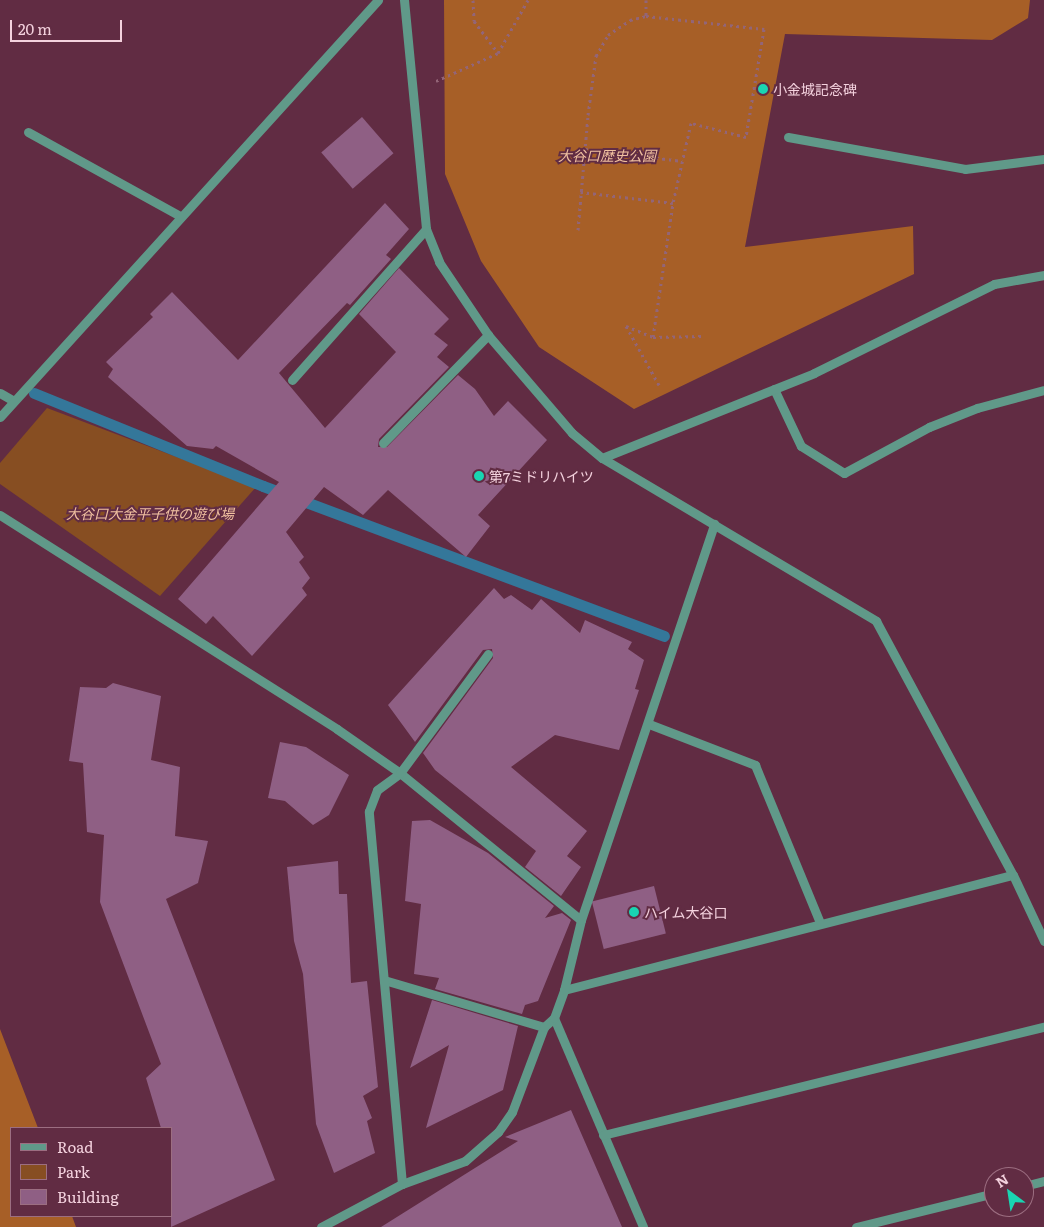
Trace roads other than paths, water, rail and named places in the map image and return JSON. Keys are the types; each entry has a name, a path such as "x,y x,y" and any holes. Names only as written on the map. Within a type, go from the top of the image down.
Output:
{"street":[{"path":"0,417 180,216 378,0"},
{"path":"404,0 426,229 439,262 488,334 572,433 602,458 876,621 1013,875 1044,941"},
{"path":"28,132 180,216"},
{"path":"788,137 965,169 1044,159"},
{"path":"292,380 426,229"},
{"path":"602,458 774,389 994,284 1044,275"},
{"path":"383,443 488,334"},
{"path":"774,389 801,446 844,473 929,427 977,408 1044,390"},
{"path":"0,393 14,400"},
{"path":"0,515 337,729 400,773 581,920"},
{"path":"321,1227 402,1184 465,1160 498,1132 512,1112 544,1027 554,1018 564,990 581,920 649,724 714,524"},
{"path":"402,1184 368,810 378,790 400,773 488,654"},
{"path":"649,724 755,765 820,923"},
{"path":"564,990 1013,875"},
{"path":"384,980 544,1027"},
{"path":"554,1018 643,1227"},
{"path":"603,1135 1044,1026"},
{"path":"856,1227 984,1195"}],"waterway":[{"path":"34,393 263,486 664,636"}],"place":[{"name":"小金城記念碑","path":"763,89"},
{"name":"第7ミドリハイツ","path":"479,476"},
{"name":"ハイム大谷口","path":"634,912"}],"park label":[{"name":"大谷口歴史公園","path":"607,155"},
{"name":"大谷口大金平子供の遊び場","path":"150,513"}]}
